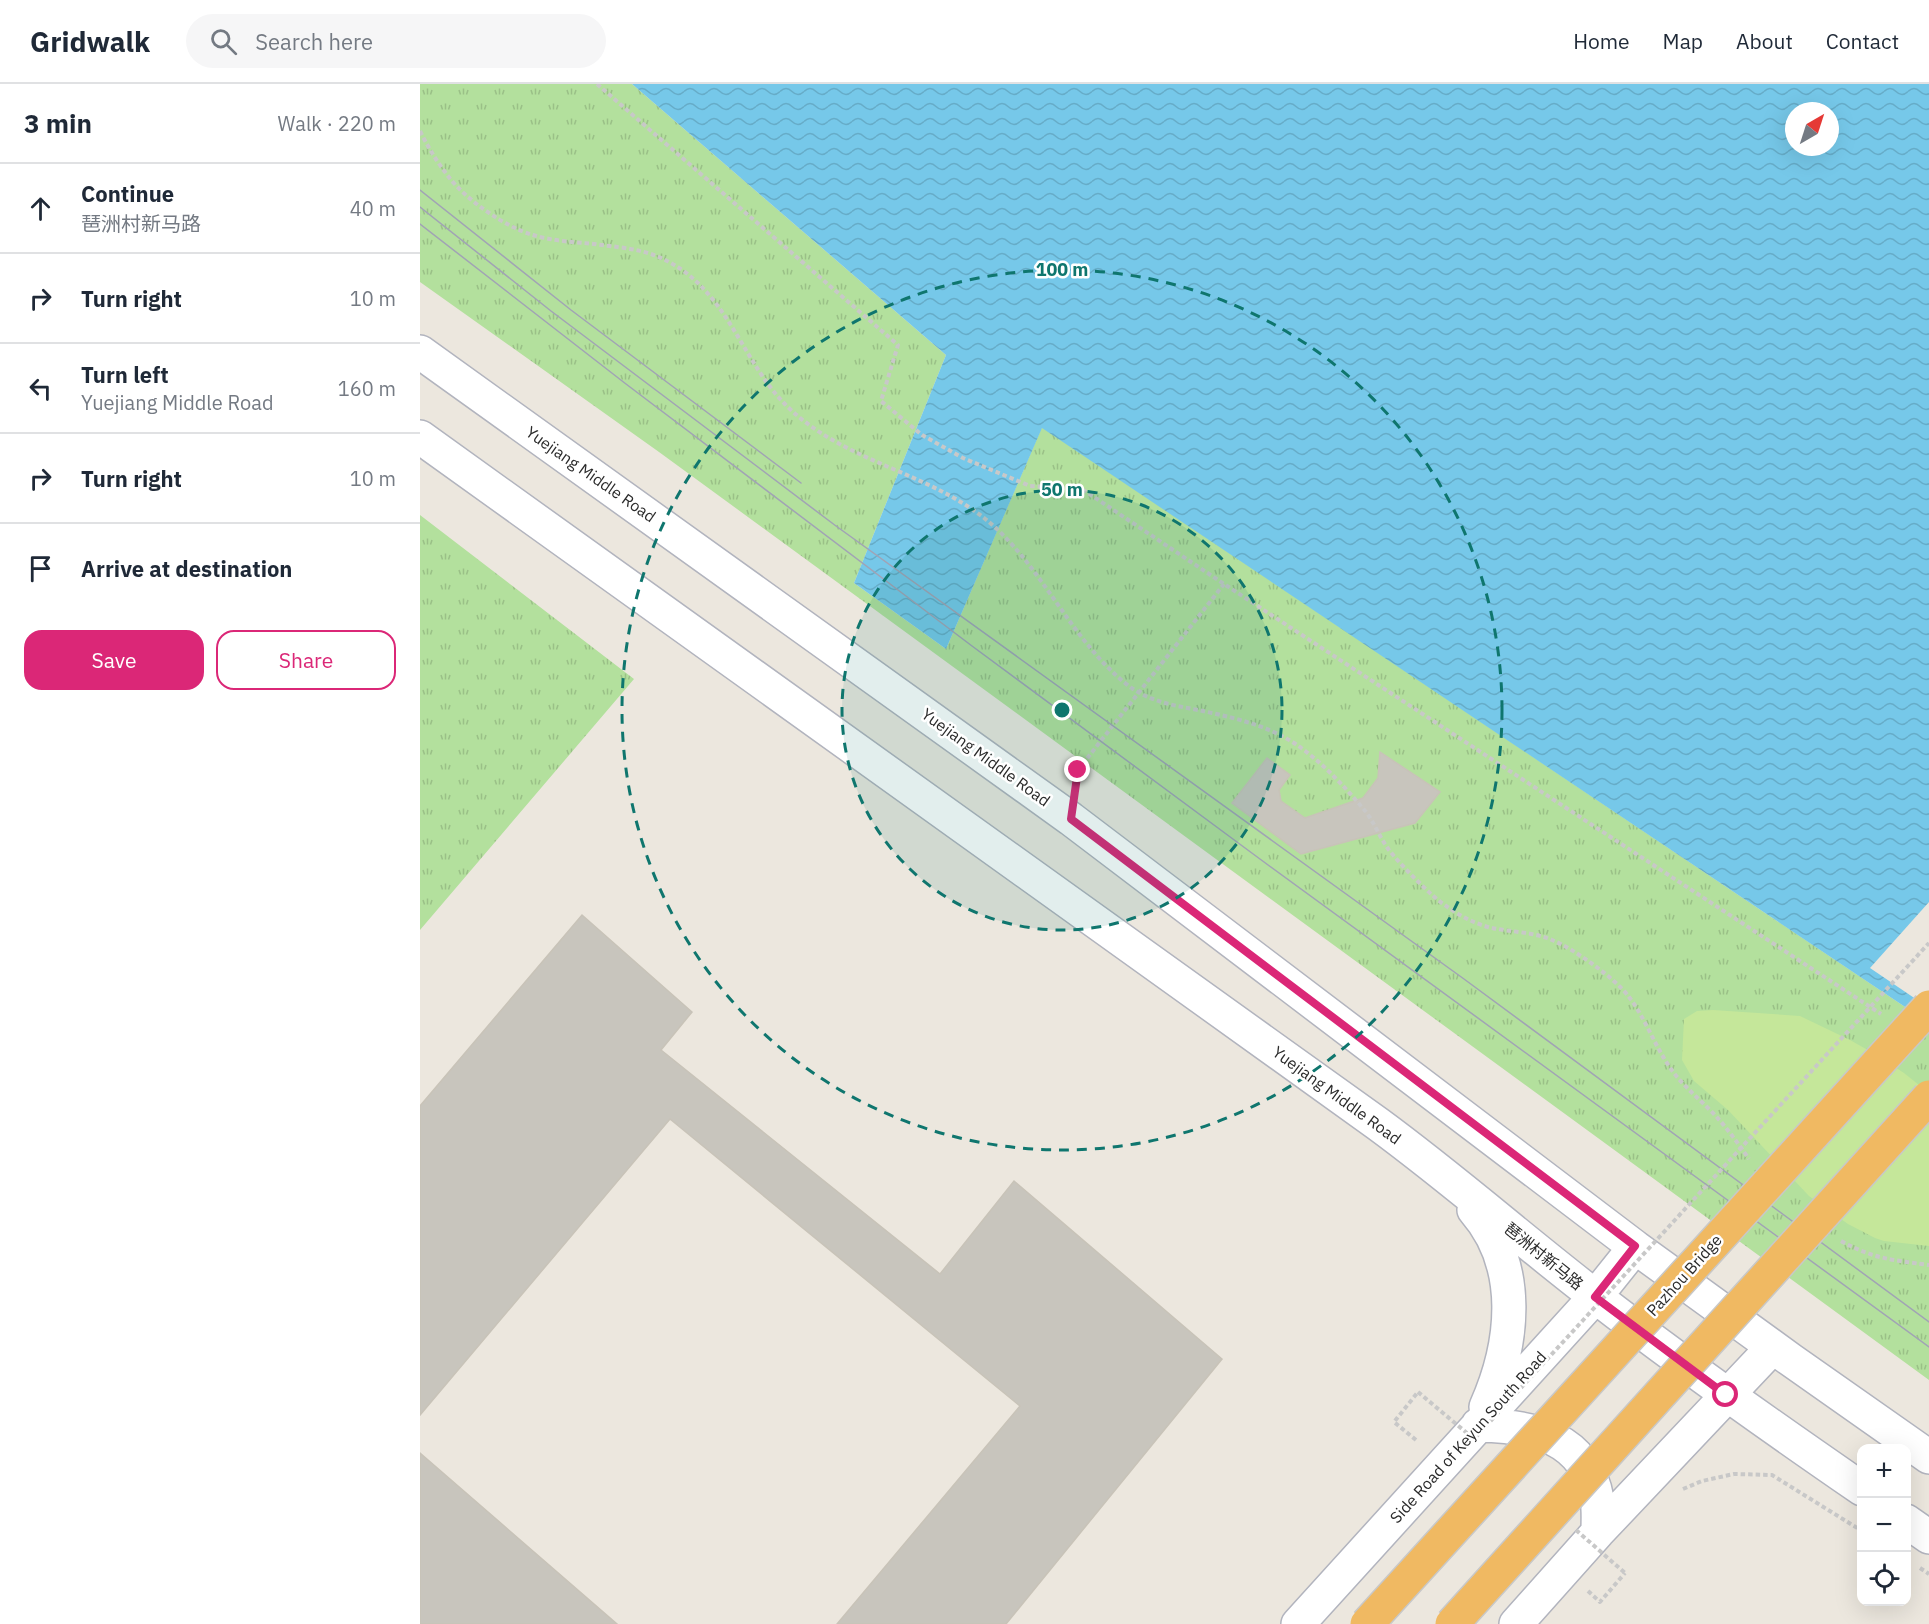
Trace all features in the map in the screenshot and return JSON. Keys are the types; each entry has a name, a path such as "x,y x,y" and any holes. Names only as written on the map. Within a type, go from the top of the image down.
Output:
{"highway":[{"name":"Pazhou Bridge","path":"1367,1624 1929,1007"},
{"path":"1452,1624 1929,1097"}],"main road":[{"name":"Yuejiang Middle Road","path":"420,352 1071,819 1635,1246 1773,1347"},
{"name":"Yuejiang Middle Road","path":"420,437 1434,1166"},
{"name":"琶洲村新马路","path":"1434,1166 1595,1297 1726,1395 1857,1487"},
{"path":"1434,1166 1486,1224 1506,1265 1509,1308 1505,1355 1497,1382 1478,1425 1505,1425 1534,1431 1557,1440 1575,1452 1588,1469 1597,1499 1598,1532"},
{"name":"Side Road of Keyun South Road","path":"1298,1624 1595,1297 1635,1246"},
{"path":"1516,1624 1598,1532 1773,1347 1929,1457"},
{"path":"1911,1524 1929,1537"}],"path":[{"path":"597,84 898,345 881,401 922,435 963,458 1030,486 1082,489 1889,1020"},
{"path":"420,131 432,154 451,180 501,221 533,236 634,248 662,258 687,273 709,294 773,393 795,414 853,452 926,485 988,521 1014,548 1086,644 1122,681 1139,693 1163,704 1235,719 1273,732 1296,744 1340,783 1369,816 1388,849 1432,895 1460,915 1488,927 1551,939 1604,972 1629,997 1669,1067 1694,1096 1713,1113 1753,1164"},
{"path":"1071,819 1078,770 1224,584"},
{"path":"1416,1440 1394,1422 1418,1392 1474,1439 1929,943"},
{"path":"1840,1241 1864,1254 1885,1260 1929,1265"},
{"path":"1734,1474 1772,1475 1857,1529"},
{"path":"1595,1583 1588,1591 1600,1602 1625,1573"}],"green space":[{"path":"420,84 632,84 946,355 854,583 946,649 1042,427 1929,1023 1929,1380 659,452 420,282"},
{"path":"420,515 634,679 420,930"},
{"path":"1697,1011 1800,1016 1873,1053 1929,1093 1929,1246 1884,1241 1848,1224 1809,1196 1728,1110 1694,1081 1682,1060 1684,1019"}],"water":[{"path":"632,84 1929,84 1929,1023 1042,428 946,649 854,583 946,355"}],"pier":[{"path":"1929,902 1929,1008 1870,968"}],"building":[{"path":"1380,752 1440,792 1415,823 1301,854 1232,803 1267,758 1290,775 1279,790 1281,801 1305,818 1363,798 1378,778"},
{"path":"582,915 692,1012 661,1050 940,1274 1014,1181 1222,1359 1006,1624 837,1624 1020,1406 670,1119 420,1415 420,1106"},
{"path":"420,1453 617,1624 420,1624"}],"tram line":[{"path":"420,190 571,310 801,483"},
{"path":"420,207 551,311 836,526 1464,979 1929,1322"},
{"path":"420,224 626,384 972,646 1929,1347"}],"route":[{"path":"1078,770 1071,819 1635,1246 1595,1297 1726,1395"}]}
